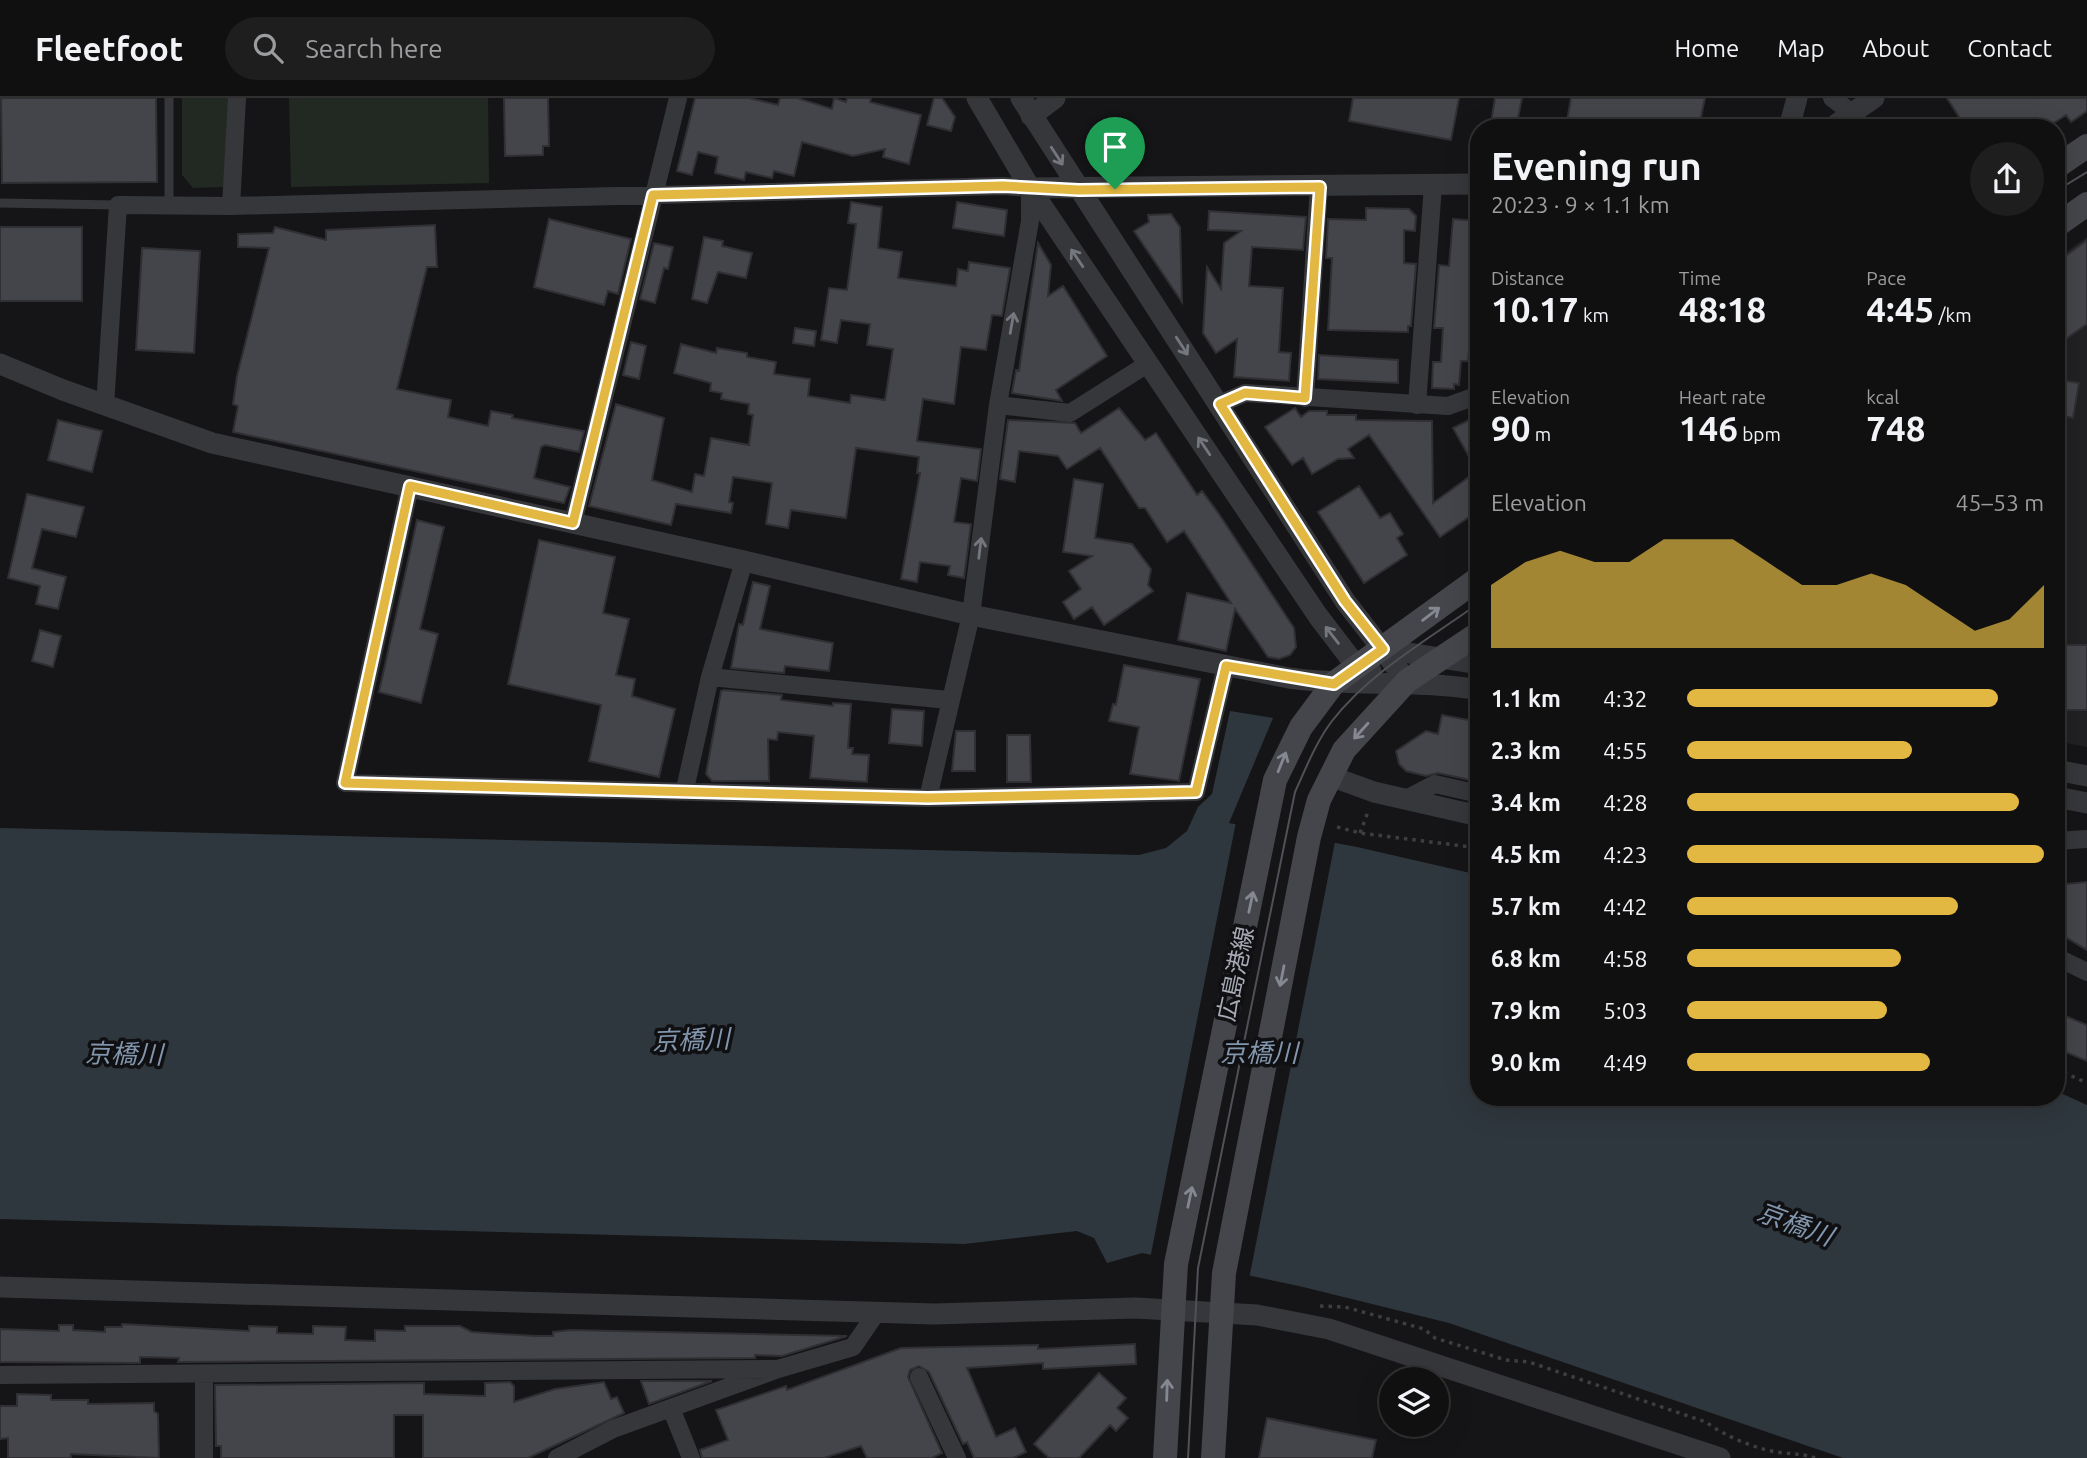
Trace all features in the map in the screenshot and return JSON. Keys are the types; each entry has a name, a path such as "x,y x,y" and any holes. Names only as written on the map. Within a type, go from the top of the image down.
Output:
{"main road":[{"path":"2065,161 2087,146"},
{"path":"2065,220 2087,204"},
{"name":"広島港線","path":"1165,1458 1171,1308 1176,1264 1275,780 1287,749 1334,684 1470,585"},
{"name":"広島港線","path":"1213,1458 1224,1273 1309,837 1319,800 1344,750 1407,681 1470,639"}],"street":[{"path":"230,206 237,98"},
{"path":"573,523 678,98"},
{"path":"977,98 1030,188 1318,616 1357,667 1407,681 1470,689"},
{"path":"1055,98 1026,107 1345,601 1407,681"},
{"path":"1791,119 1797,98"},
{"path":"1832,98 1852,113"},
{"path":"1844,119 1874,98"},
{"path":"105,406 118,205 230,206 1003,186 1079,190 1470,184"},
{"path":"1417,405 1433,185"},
{"path":"1305,398 1320,187"},
{"path":"928,798 971,615 998,405 1030,221 1030,188"},
{"path":"0,363 105,406 212,443 744,561 971,615 1226,666 1334,684 1407,681"},
{"path":"998,405 1070,413 1149,363"},
{"path":"1220,404 1245,393 1448,406 1470,398"},
{"path":"410,486 345,783 685,789 928,798 1196,792 1226,666"},
{"path":"685,789 710,677 744,561"},
{"path":"1383,649 1470,663"},
{"path":"710,677 949,700"},
{"path":"2065,772 2087,776"},
{"path":"1330,776 1406,799 1470,814"},
{"path":"1406,799 1435,784 1470,792"},
{"path":"2065,799 2087,803"},
{"path":"2065,840 2087,839"},
{"path":"2065,961 2087,972"},
{"path":"0,1287 935,1314 1171,1308 1258,1315 1329,1329 1720,1458"},
{"path":"561,1457 613,1429 778,1369 853,1347 877,1312"},
{"path":"0,1375 778,1369"},
{"path":"204,1375 204,1458"},
{"path":"919,1377 953,1457"},
{"path":"671,1408 691,1458"}],"lane":[{"path":"169,98 169,206"},
{"path":"0,203 118,205"}],"path":[{"path":"1360,833 1367,816"},
{"path":"1337,827 1360,833 1470,847"},
{"path":"2065,1073 2087,1083"},
{"path":"1313,1305 1345,1307 1424,1329 1435,1338 1506,1360 1529,1362 1706,1422 1721,1433 1781,1453 1800,1452 1815,1458"}],"shaded area":[{"path":"182,98 230,98 228,180 223,187 193,188 182,175"},
{"path":"289,98 488,98 489,183 291,187"},
{"path":"2087,237 2087,747 2065,743 2065,253"}],"water":[{"name":"京橋川","path":"1230,711 1273,718 1229,823 1357,847 1470,873 1470,1106 2065,1106 2065,1095 2087,1105 2087,1458 1843,1458 1449,1323 1299,1286 1142,1253 1107,1263 1094,1238 1077,1231 964,1244 0,1219 0,828 1139,855 1166,848 1187,831 1198,807 1212,794"}],"pier":[{"path":"1236,822 1335,842 1249,1279 1150,1259"}],"building":[{"path":"1,98 156,98 157,182 2,183"},
{"path":"504,98 548,98 549,146 543,146 543,155 505,156"},
{"path":"695,98 749,98 778,105 780,98 797,98 832,109 834,98 846,102 847,98 871,98 870,102 921,115 909,164 883,157 885,149 853,156 802,142 794,176 774,171 772,178 746,172 744,180 715,173 718,157 698,152 692,175 677,171"},
{"path":"934,98 942,98 955,117 951,131 927,125"},
{"path":"1353,98 1459,98 1451,140 1349,121"},
{"path":"1495,98 1522,98 1518,119 1492,119"},
{"path":"1571,98 1705,98 1701,119 1567,119"},
{"path":"1947,98 2087,98 2087,111 2071,122 2066,115 2060,119 1960,119"},
{"path":"851,202 882,207 878,248 902,252 898,278 956,286 958,269 968,271 969,262 1010,268 1002,316 992,315 986,350 961,347 954,404 923,399 917,441 981,449 977,481 961,478 954,522 971,524 964,578 948,575 950,566 920,562 917,582 901,579 920,473 917,473 919,457 856,448 846,518 791,510 788,528 766,524 772,483 733,477 729,502 733,503 731,513 676,504 671,525 589,506 616,404 664,418 652,480 692,492 695,474 704,476 711,438 749,445 753,415 748,414 749,404 721,399 722,393 710,391 711,383 674,373 681,344 716,353 717,348 747,353 747,357 776,362 774,374 810,379 808,396 850,403 851,395 885,400 893,349 867,345 870,324 841,320 837,343 821,340 829,288 847,290 856,224 848,223"},
{"path":"957,202 1007,210 1004,236 953,228"},
{"path":"1366,208 1409,209 1416,216 1415,231 1404,230 1404,263 1416,264 1411,326 1408,326 1408,332 1328,330 1332,258 1326,258 1328,219 1366,220"},
{"path":"1209,211 1306,217 1303,250 1252,247 1249,286 1283,288 1279,352 1291,353 1289,381 1234,377 1237,339 1216,353 1203,333 1207,267 1221,289 1224,243 1241,231 1208,230"},
{"path":"1171,214 1180,227 1182,302 1134,231 1149,222 1148,215"},
{"path":"549,219 631,239 618,294 608,291 604,305 534,287"},
{"path":"1453,219 1470,220 1468,361 1461,361 1459,385 1454,384 1454,389 1432,388 1433,362 1441,362 1443,328 1434,328 1439,265 1449,266"},
{"path":"435,225 437,267 427,267 397,389 451,400 448,417 488,426 491,411 513,415 512,418 584,431 579,452 545,445 541,447 534,478 570,487 564,503 233,432 238,406 233,404 237,376 269,248 238,247 238,234 273,233 275,227 326,240 326,230"},
{"path":"0,227 82,227 82,301 0,301"},
{"path":"704,237 723,241 722,246 752,253 746,278 718,272 707,303 692,299"},
{"path":"2087,240 2087,324 2065,340 2065,256"},
{"path":"654,243 673,247 668,269 664,268 655,303 640,299"},
{"path":"1038,243 1051,265 1048,296 1063,286 1107,356 1056,390 1062,401 1012,393 1016,370 1019,371"},
{"path":"142,248 200,251 194,353 136,350"},
{"path":"795,328 816,331 814,346 793,343"},
{"path":"631,342 646,346 639,379 623,375"},
{"path":"1319,355 1398,360 1398,383 1318,379"},
{"path":"2065,381 2079,383 2073,418 2065,416"},
{"path":"1119,408 1145,440 1156,433 1197,495 1202,491 1219,514 1294,628 1296,647 1290,655 1279,659 1268,657 1235,609 1226,651 1178,640 1187,593 1231,603 1184,531 1167,542 1145,508 1139,508 1100,448 1067,469 1058,456 1019,451 1015,482 1000,479 1008,420 1075,423 1081,433"},
{"path":"1295,408 1301,417 1309,411 1327,411 1327,415 1356,415 1356,420 1432,421 1433,503 1470,476 1470,516 1440,537 1369,435 1348,449 1354,458 1338,459 1312,474 1303,458 1292,465 1265,427"},
{"path":"58,420 102,431 92,472 48,460"},
{"path":"1470,420 1470,458 1453,428"},
{"path":"1074,479 1103,484 1095,538 1132,544 1151,569 1148,585 1153,591 1104,625 1092,607 1074,619 1063,602 1081,589 1069,571 1092,556 1063,552"},
{"path":"1359,486 1380,518 1390,513 1403,534 1397,538 1407,555 1364,583 1318,512"},
{"path":"27,494 84,507 76,537 42,529 32,568 66,577 58,609 36,604 40,586 8,578"},
{"path":"417,520 444,527 420,629 438,634 421,703 379,692"},
{"path":"539,540 615,557 603,613 629,619 616,675 635,679 632,696 675,709 659,777 589,761 601,705 508,684"},
{"path":"753,582 770,586 760,629 833,643 829,671 785,666 784,673 731,668 739,624 743,625"},
{"path":"40,630 61,636 53,667 32,661"},
{"path":"2065,645 2087,645 2087,710 2065,710"},
{"path":"1124,665 1200,679 1179,781 1130,774 1139,727 1109,721 1113,704 1116,705"},
{"path":"721,691 782,695 781,700 833,706 833,703 851,704 848,748 853,748 852,754 869,755 867,782 810,778 814,736 778,732 777,740 768,739 769,781 712,781 706,774"},
{"path":"892,709 924,711 922,746 889,743"},
{"path":"1442,715 1470,720 1470,780 1438,773 1426,776 1406,771 1399,764 1396,751 1426,731 1438,734"},
{"path":"956,731 975,731 975,771 952,771"},
{"path":"1007,735 1030,735 1031,782 1007,782"},
{"path":"2087,882 2087,950 2065,937 2065,884"},
{"path":"2065,1016 2087,1025 2087,1061 2065,1052"},
{"path":"122,1324 249,1331 249,1326 277,1327 277,1333 313,1334 313,1326 346,1327 345,1340 375,1341 375,1330 405,1331 405,1326 460,1326 472,1332 535,1336 553,1336 553,1332 571,1330 847,1336 782,1356 755,1355 755,1358 178,1362 179,1358 140,1357 140,1363 0,1362 0,1329 59,1331 59,1325 73,1325 73,1330 105,1332 105,1327 122,1327"},
{"path":"1135,1344 1136,1364 1043,1369 1043,1363 967,1368 996,1437 1015,1428 1026,1452 1013,1458 974,1458 967,1442 963,1444 929,1372 919,1366 910,1370 908,1377 942,1453 932,1458 867,1458 861,1446 824,1458 702,1458 700,1450 728,1440 716,1410 786,1386 787,1390 901,1348 1038,1345 1038,1349"},
{"path":"1099,1373 1126,1398 1117,1408 1128,1418 1116,1431 1110,1425 1079,1458 1049,1458 1034,1444"},
{"path":"641,1381 712,1381 649,1404"},
{"path":"510,1382 514,1386 514,1402 555,1389 604,1382 611,1399 617,1397 624,1413 528,1458 423,1458 423,1415 394,1415 394,1458 221,1458 221,1446 216,1446 215,1385 424,1383 424,1394 485,1396 485,1383"},
{"path":"17,1394 51,1395 51,1400 88,1400 88,1404 154,1403 154,1411 158,1414 159,1458 71,1454 71,1458 8,1458 8,1438 0,1439 0,1406 17,1406"},
{"path":"1267,1418 1376,1440 1372,1458 1259,1458"}],"tram line":[{"path":"2065,185 2087,172"},
{"path":"1188,1458 1198,1268 1295,792 1321,738 1347,703 1401,657 1470,609"}],"route":[{"path":"1003,186 1115,189 1320,187 1305,398 1245,393 1220,404 1345,601 1383,649 1334,684 1226,666 1196,792 928,798 685,789 345,783 410,486 573,523 653,195 1003,186"}]}
